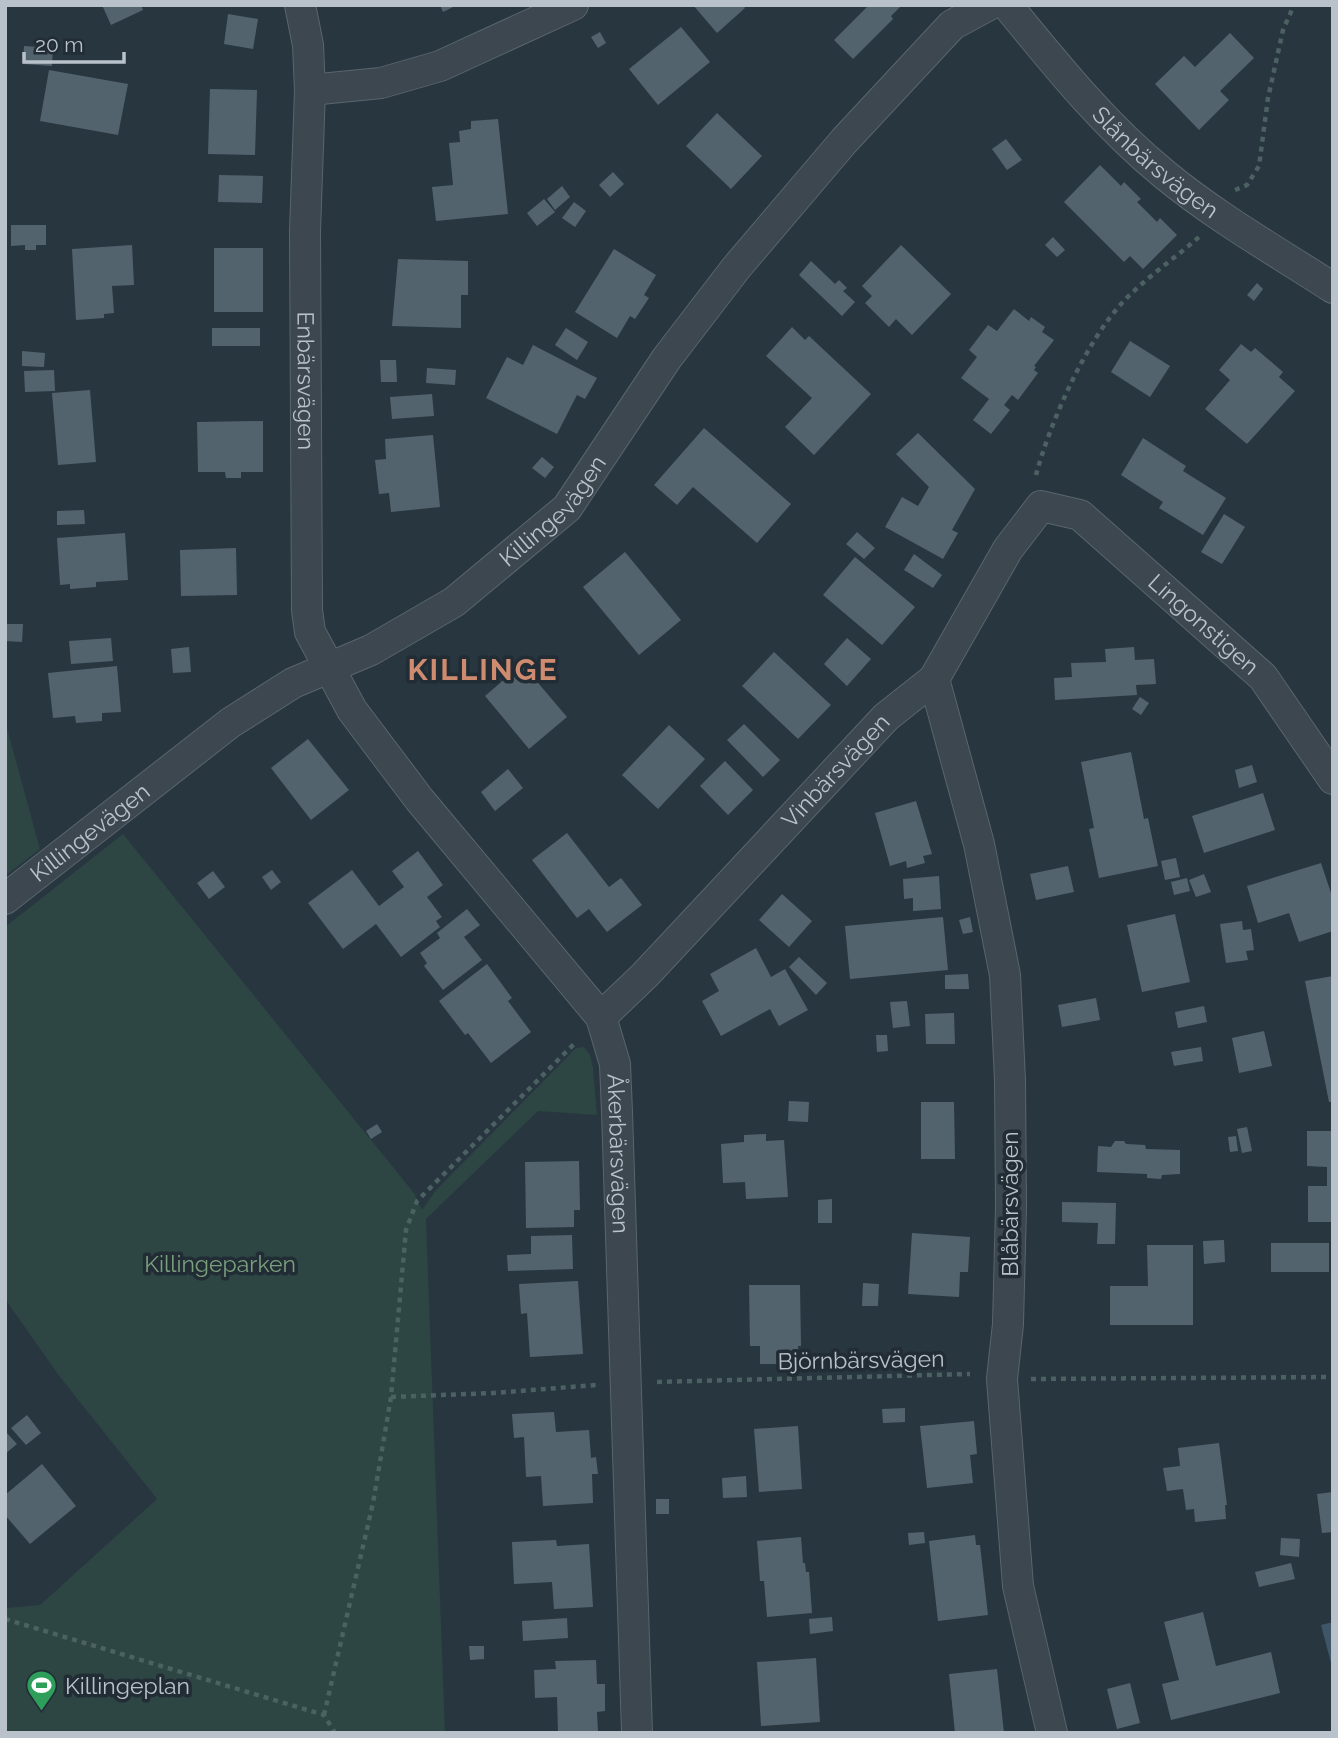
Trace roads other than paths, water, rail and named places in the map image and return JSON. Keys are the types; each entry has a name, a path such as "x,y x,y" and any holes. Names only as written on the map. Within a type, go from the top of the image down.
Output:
{"street":[{"name":"Enbärsvägen","path":"300,5 309,45 310,90 305,232 307,610 310,632 328,669"},
{"path":"310,90 381,83 440,66 573,5"},
{"name":"Killingevägen","path":"5,899 230,723 293,683 371,650 454,602 567,508 667,358 736,268 844,141 952,25 989,5"},
{"name":"Slånbärsvägen","path":"1007,5 1111,127 1164,175 1333,288"},
{"name":"Vinbärsvägen","path":"601,1017 645,975 886,717 934,679 1008,549 1041,506"},
{"name":"Lingonstigen","path":"1041,506 1080,515 1263,677 1333,779"},
{"name":"Åkerbärsvägen","path":"328,669 352,710 419,799 601,1017 615,1064 637,1733"},
{"name":"Blåbärsvägen","path":"934,679 979,844 1005,975 1010,1080 1011,1207 1008,1324 1002,1379 1018,1587 1052,1733"}],"water":[{"path":"1333,1622 1333,1663 1331,1663 1321,1625"}],"place":[{"name":"Killingeplan","path":"42,1713"}],"district":[{"name":"KILLINGE","path":"483,670"}],"park label":[{"name":"Killingeparken","path":"220,1264"}]}
